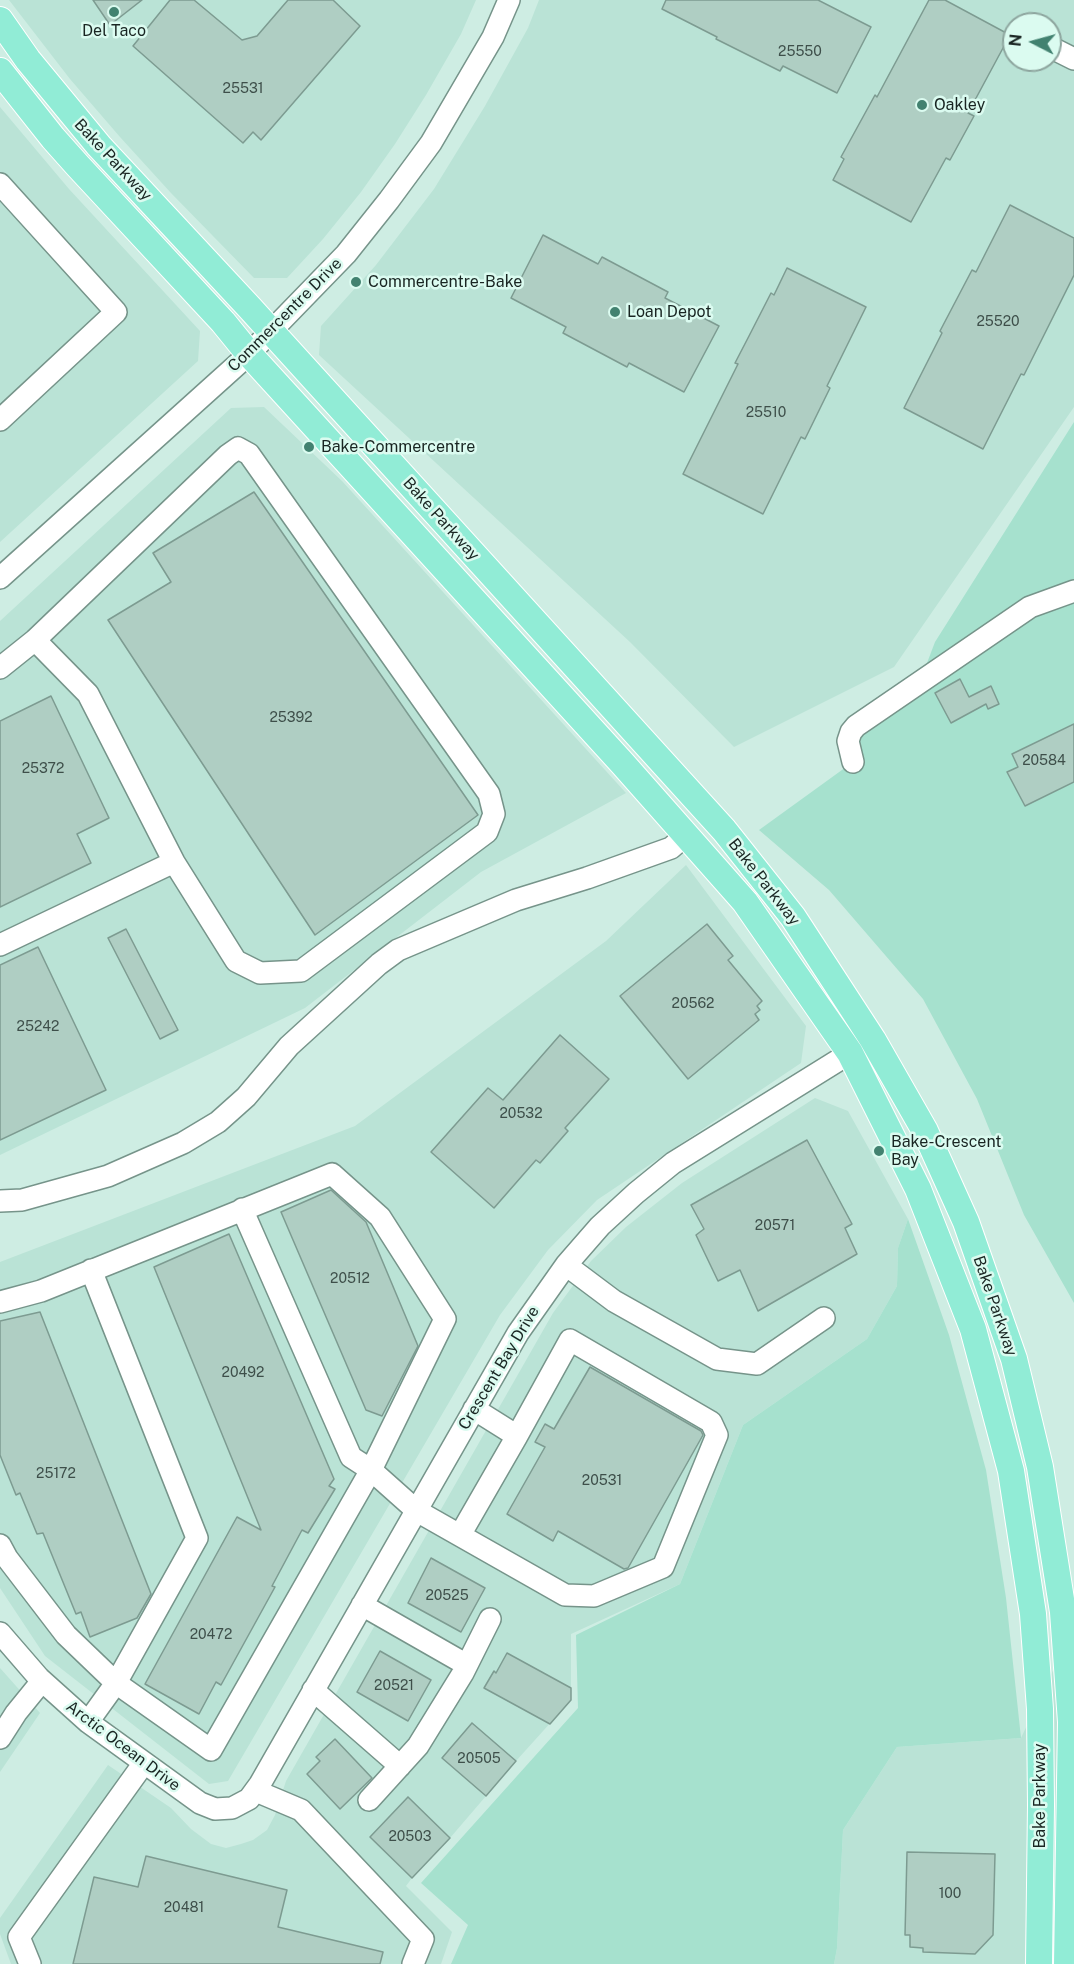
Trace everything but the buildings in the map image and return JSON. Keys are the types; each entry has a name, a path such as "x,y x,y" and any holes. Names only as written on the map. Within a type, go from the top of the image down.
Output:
{"main road":[{"name":"Bake Parkway","path":"0,20 28,60 75,119 712,816 793,917 873,1040 925,1131 966,1222 1014,1359 1040,1467 1063,1612 1071,1722 1067,1964"},
{"name":"Bake Parkway","path":"0,71 53,138 215,314 745,902 850,1053 918,1189 969,1318 1011,1471 1033,1614 1040,1709 1039,1964"},
{"path":"850,1053 860,1054 882,1082 918,1149 951,1227 978,1256"}],"street":[{"name":"Commercentre Drive","path":"0,578 249,354 346,254 431,143 493,37 509,0"},
{"path":"0,184 116,312 0,420"},
{"path":"0,668 35,640 238,448 249,454 489,794 494,814 487,832 301,971 261,973 236,961 174,862 88,694 35,640"},
{"path":"853,762 848,741 856,726 1030,607 1074,591"},
{"path":"0,1201 22,1200 108,1176 183,1143 218,1122 246,1096 290,1046 379,964 398,950 516,900 671,848 686,835"},
{"path":"0,945 174,862"},
{"name":"Crescent Bay Drive","path":"258,1788 518,1333 566,1265 600,1226 673,1162 850,1053"},
{"path":"0,1302 41,1291 332,1174 380,1217 445,1319 371,1470 211,1750 116,1683 66,1635 7,1558 0,1545"},
{"path":"242,1209 351,1457 371,1470 417,1511 565,1595 594,1596 663,1567 717,1435 711,1422 570,1340 460,1535"},
{"path":"566,1265 614,1301 717,1359 757,1364 824,1318"},
{"path":"88,1722 116,1683 197,1538 91,1270"},
{"path":"474,1409 517,1436"},
{"path":"362,1605 467,1665"},
{"path":"369,1800 418,1746 467,1665 490,1619"},
{"name":"Arctic Ocean Drive","path":"0,1634 42,1681 88,1722 200,1803 215,1809 232,1808 249,1799 258,1788"},
{"path":"0,1738 15,1713 42,1681"},
{"path":"313,1690 400,1766"},
{"path":"30,1964 19,1937 144,1763"},
{"path":"258,1788 301,1810 423,1939 413,1964"}],"shaded area":[{"path":"9,0 476,0 461,34 426,95 361,192 323,239 287,278 254,278 120,137 70,79"},
{"path":"539,0 1074,0 1074,407 894,667 734,747 630,642 319,355 321,326 376,265 434,189 485,106 528,28"},
{"path":"0,107 69,189 200,331 198,361 0,542"},
{"path":"264,407 342,481 626,793 481,872 305,1008 0,1155 0,621 231,408"},
{"path":"1074,422 1074,1303 1024,1215 977,1099 923,999 829,890 759,830 853,762 848,741 919,684 935,642"},
{"path":"686,865 806,1026 801,1063 597,1200 548,1250 500,1315 228,1781 209,1784 45,1656 0,1588 0,1262 355,1126 606,941"},
{"path":"815,1098 848,1111 908,1219 898,1248 897,1286 867,1339 743,1425 680,1584 571,1634 571,1700 406,1886 452,1932 441,1964 11,1964 0,1934 0,1918 108,1765 171,1808 191,1829 211,1844 226,1848 253,1840 267,1830 275,1815 286,1781 553,1313 591,1261 626,1227 682,1183"},
{"path":"908,1219 949,1335 986,1470 1006,1598 1021,1738 897,1747 843,1830 837,1948 834,1964 451,1964 468,1925 421,1883 578,1708 576,1635 680,1584 743,1425 867,1339 897,1286 898,1248"},
{"path":"1074,1626 1074,1964 834,1964 837,1948 843,1830 897,1747 1021,1738"},
{"path":"0,1668 40,1713 0,1772"}],"place":[{"name":"Del Taco","path":"114,12"},
{"name":"Oakley","path":"922,105"},
{"name":"Commercentre-Bake","path":"356,282"},
{"name":"Loan Depot","path":"615,312"},
{"name":"Bake-Commercentre","path":"309,447"},
{"name":"Bake-Crescent Bay","path":"879,1151"}]}
